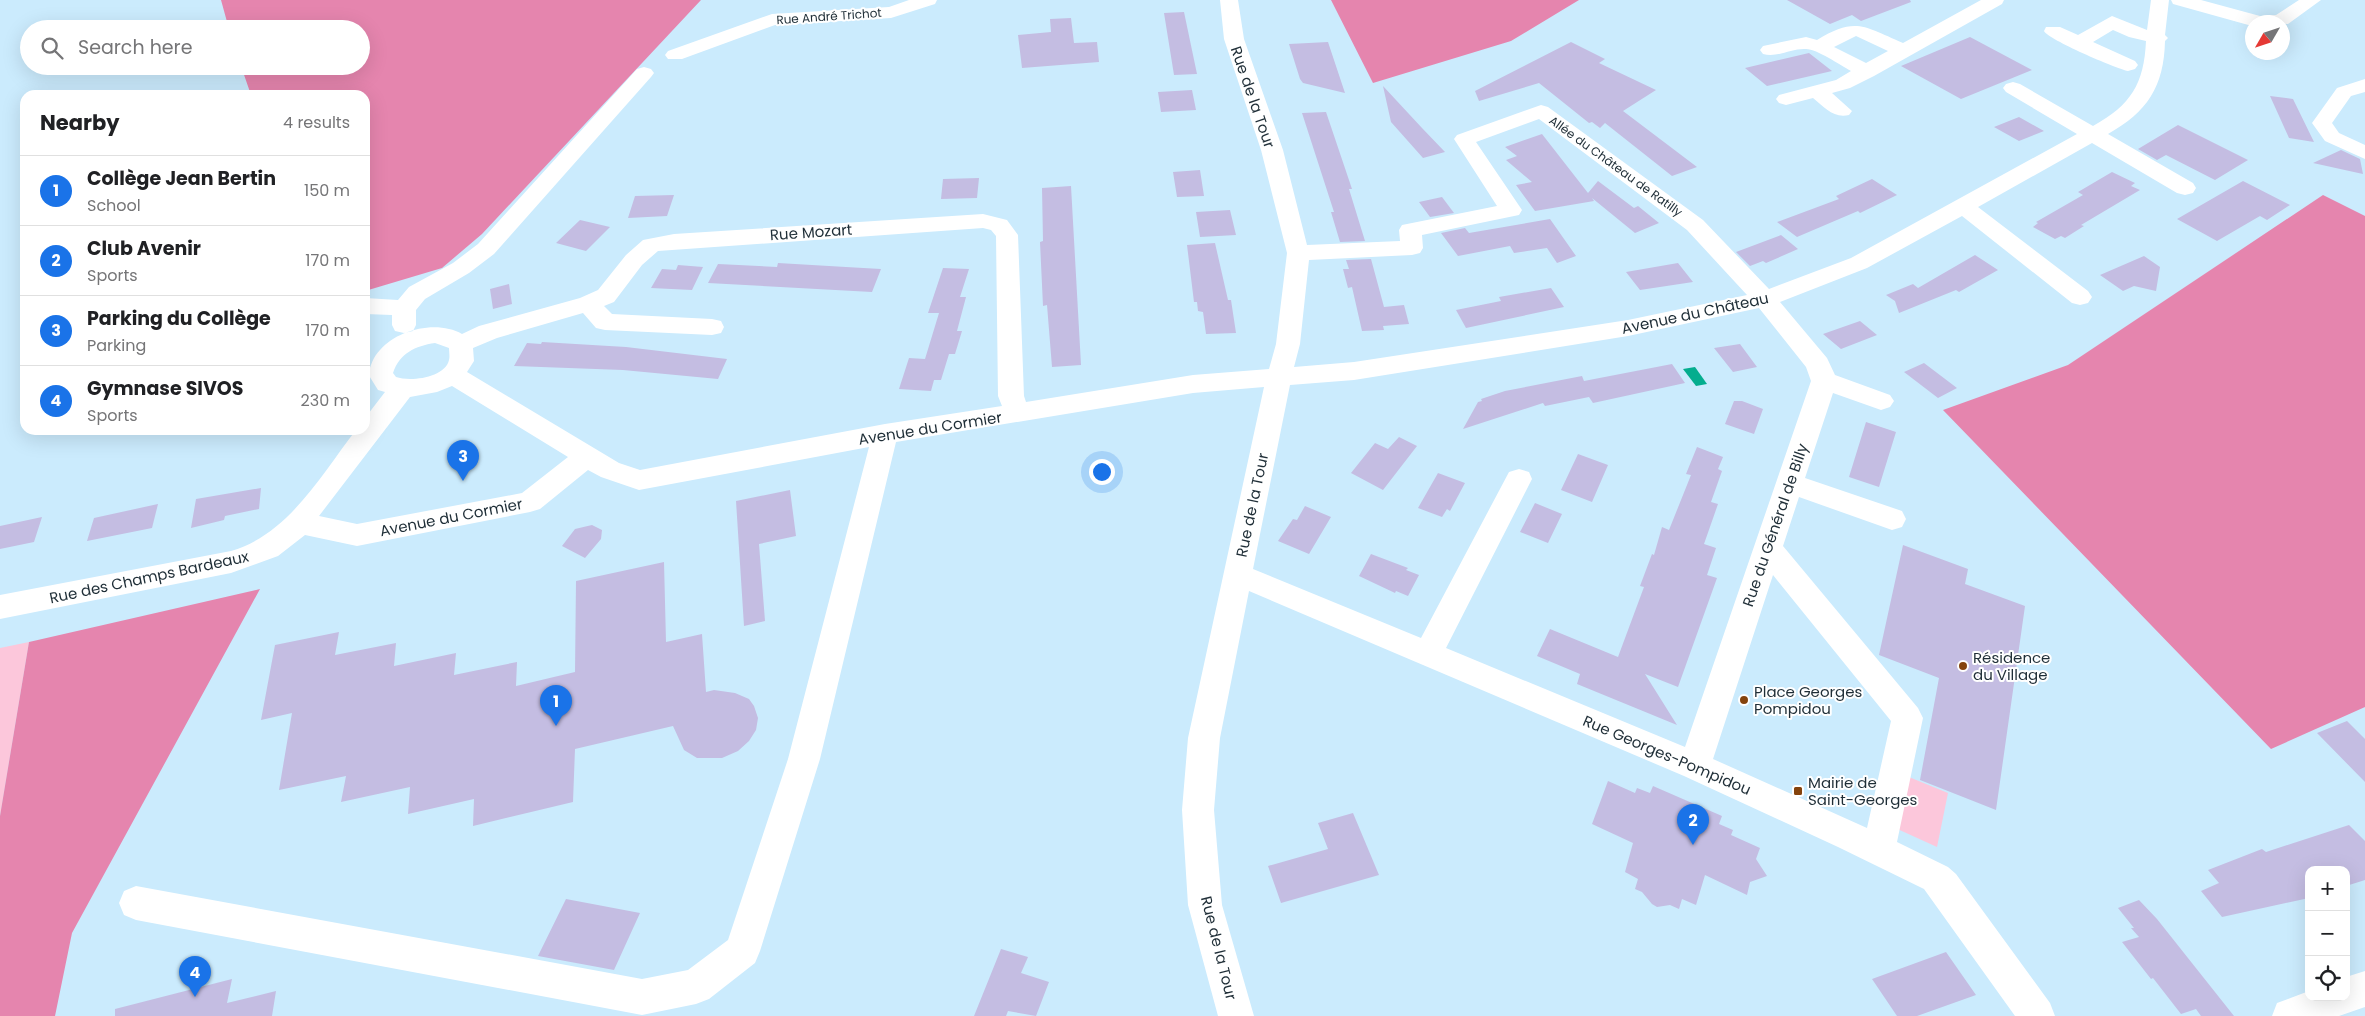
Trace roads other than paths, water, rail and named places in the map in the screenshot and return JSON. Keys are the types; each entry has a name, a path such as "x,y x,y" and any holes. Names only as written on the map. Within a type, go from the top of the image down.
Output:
{"street":[{"name":"Rue André Trichot","path":"404,308 417,293 461,268 486,249 658,63 772,20 891,12 928,0"},
{"name":"Rue de la Tour","path":"1229,0 1234,39 1272,150 1298,253 1288,344 1279,377 1204,738 1198,810 1205,905 1236,1016"},
{"path":"1786,99 1843,84 1995,0"},
{"name":"Avenue du Château","path":"1279,377 1354,371 1628,328 1765,299 1859,263 2093,136 2131,110 2152,79 2158,38 2160,0"},
{"path":"2180,0 2260,22 2281,20 2312,0"},
{"path":"2078,42 2112,22 2136,33 2158,38"},
{"path":"1820,47 1837,36 1857,30 1904,51"},
{"path":"2053,31 2128,64"},
{"path":"1770,50 1806,43 1820,47 1867,72"},
{"path":"2365,85 2344,92 2322,123 2332,137 2365,153"},
{"path":"2013,88 2184,188"},
{"path":"1817,91 1842,111"},
{"name":"Allée du Château de Ratilly","path":"1298,253 1412,248 1410,230 1511,210 1464,139 1542,111 1695,225 1765,299"},
{"path":"1963,206 2080,297"},
{"name":"Rue Mozart","path":"461,344 488,332 588,304 606,296 634,260 651,245 684,241 983,221 999,225 1007,234 1011,396 1018,414"},
{"path":"1765,299 1818,364 1824,381 1881,401"},
{"path":"588,304 605,322 712,327"},
{"path":"370,306 404,308 403,323 409,341"},
{"path":"441,336 456,340 461,344 464,352 462,359 451,374 427,386 402,390 390,387 383,381 380,374 381,365 388,356 409,341 422,337 441,336"},
{"name":"Avenue du Cormier","path":"451,374 610,470 639,480 885,434 1201,383 1279,377"},
{"name":"Rue du Général de Billy","path":"1695,766 1824,381"},
{"name":"Rue des Champs Bardeaux","path":"370,432 402,390"},
{"path":"136,903 642,997 696,986 742,951 804,759 885,434"},
{"name":"Rue des Champs Bardeaux","path":"0,607 250,557 285,538 299,524 367,435"},
{"name":"Avenue du Cormier","path":"299,524 357,535 530,502 587,456"},
{"path":"1428,653 1519,479"},
{"path":"1789,483 1892,519"},
{"path":"1768,547 1907,718 1879,850"},
{"name":"Rue Georges-Pompidou","path":"1238,574 1695,766 1936,878 1944,886 2037,1016"},
{"path":"2350,994 2365,988"},
{"path":"2290,1016 2330,1001"}],"place":[{"name":"Parking du Collège","path":"463,481"},
{"name":"Résidence du Village","path":"1963,666"},
{"name":"Place Georges Pompidou","path":"1744,700"},
{"name":"Collège Jean Bertin","path":"556,726"},
{"name":"Mairie de Saint-Georges","path":"1798,791"},
{"name":"Club Avenir","path":"1693,845"},
{"name":"Gymnase SIVOS","path":"195,997"}]}
